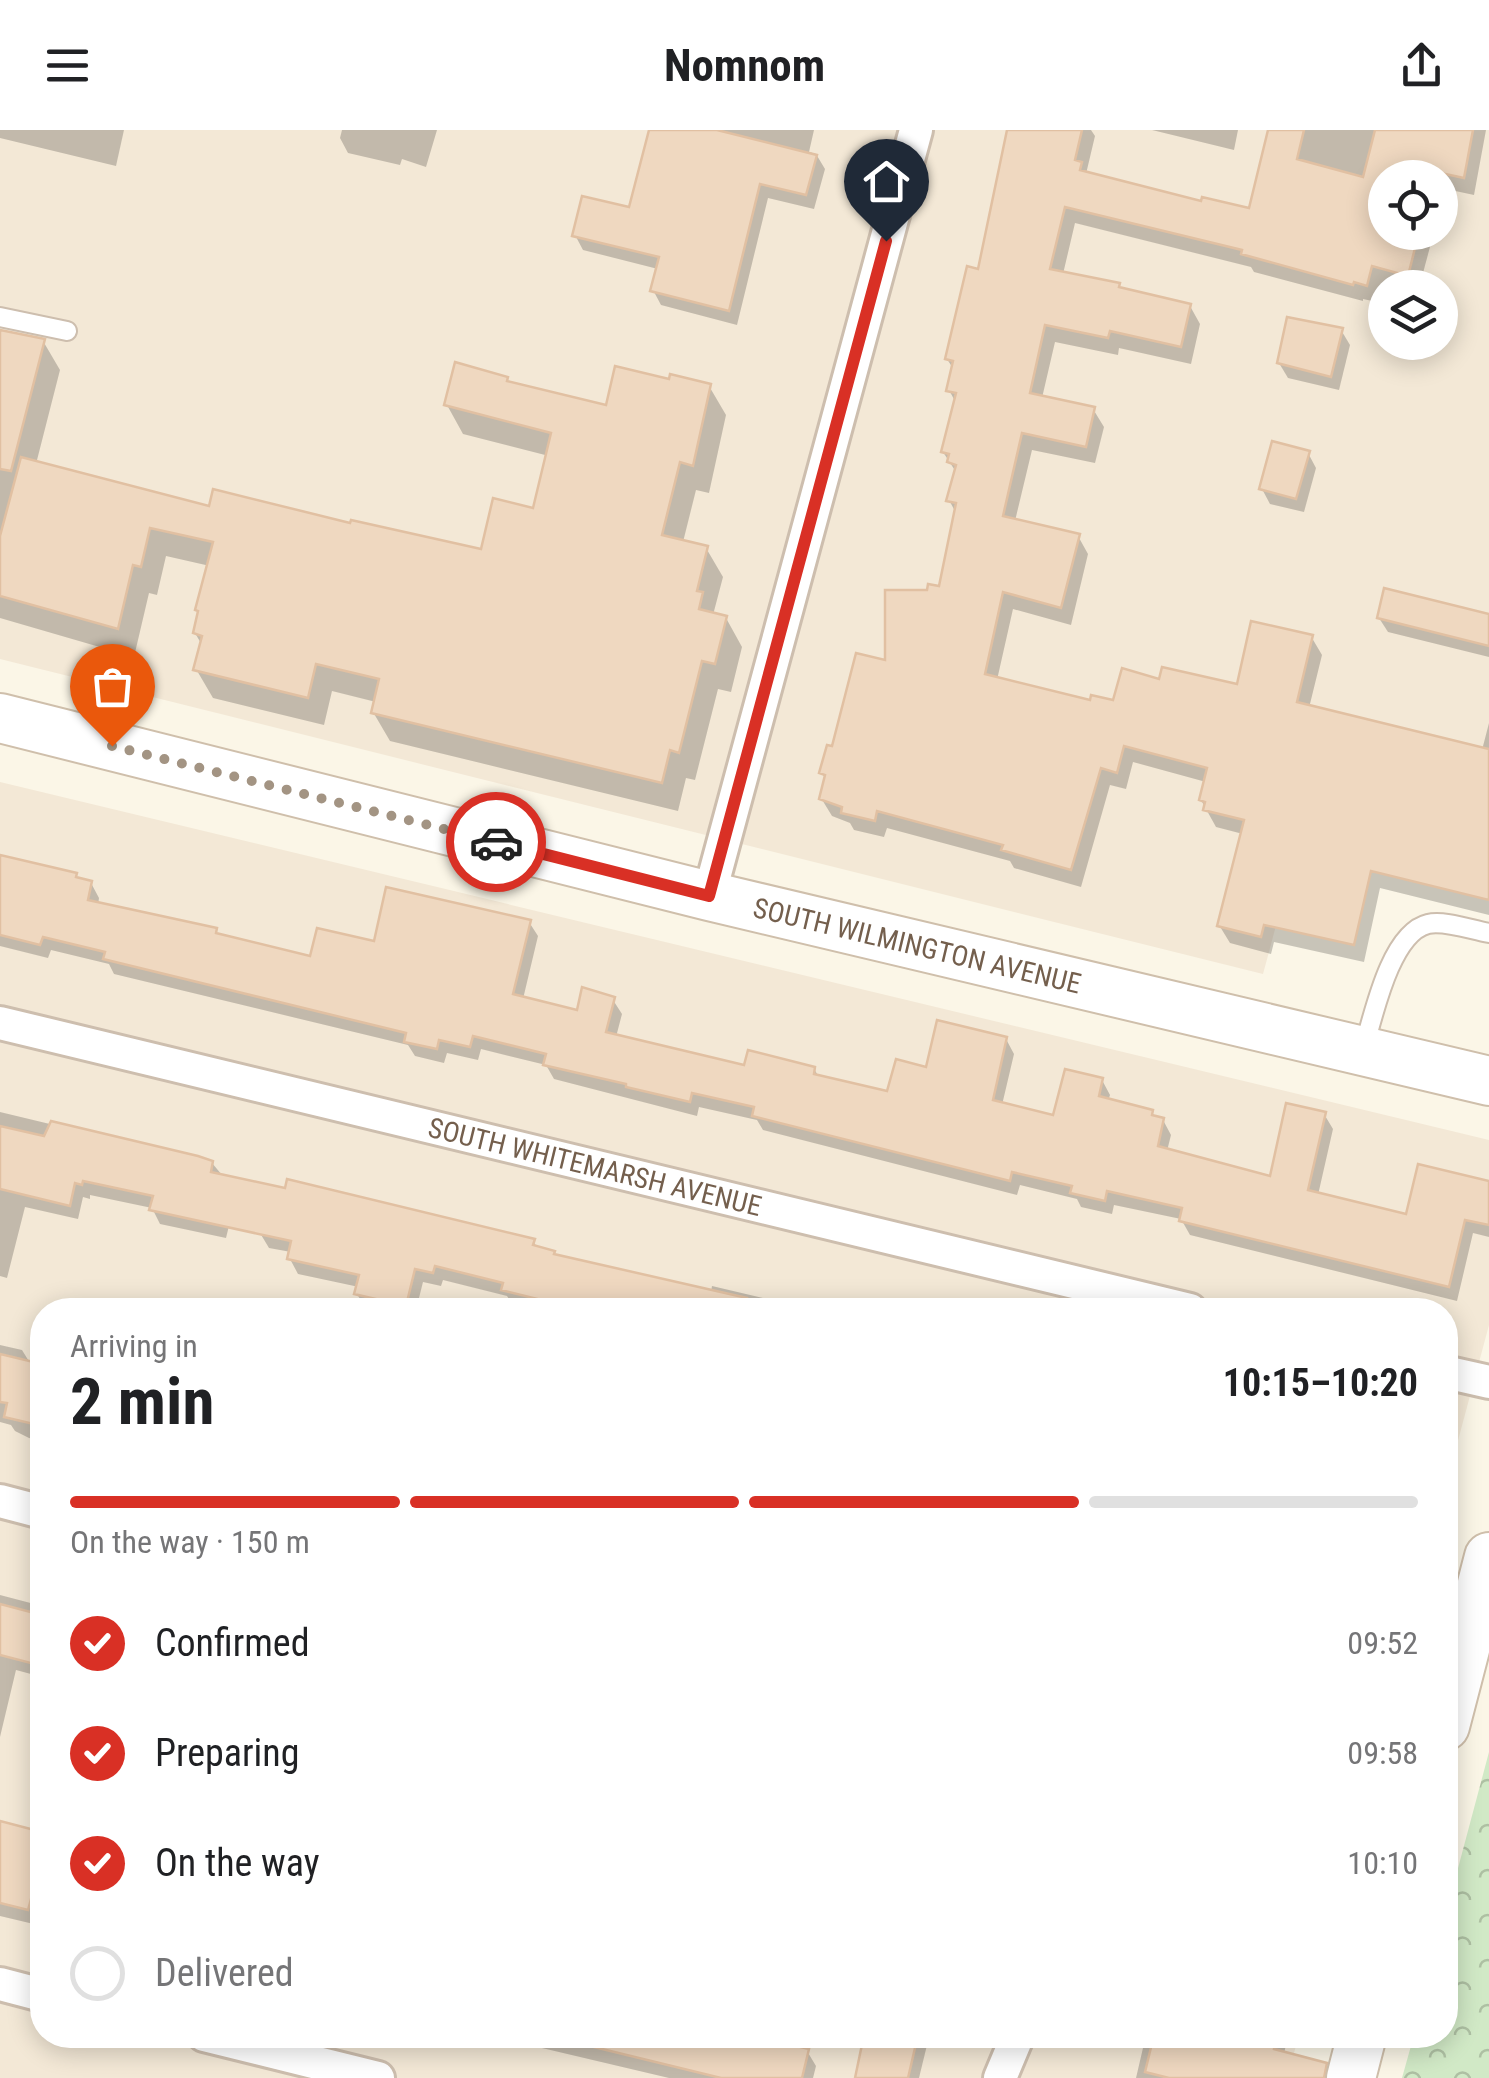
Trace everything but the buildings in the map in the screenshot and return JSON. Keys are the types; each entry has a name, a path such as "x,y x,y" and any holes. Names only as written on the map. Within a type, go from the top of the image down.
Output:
{"main road":[{"name":"SOUTH WILMINGTON AVENUE","path":"0,718 709,896 1489,1080"},
{"path":"1458,1665 1489,1557"},
{"path":"1351,2078 1359,2048"}],"street":[{"path":"709,896 916,130"},
{"name":"SOUTH WHITEMARSH AVENUE","path":"0,1022 1140,1298"},
{"path":"1458,1375 1489,1382"},
{"path":"0,1502 30,1509"},
{"path":"0,1984 30,1992"},
{"path":"257,2048 378,2078"},
{"path":"1000,2078 1013,2048"}],"lane":[{"path":"0,317 68,331"},
{"path":"1362,1052 1390,966 1408,934 1430,923 1489,933"}],"shaded area":[{"path":"0,130 1489,130 1489,782 1324,748 1263,974 0,659"},
{"path":"0,782 1489,1140 1489,1325 1458,1441 1458,1298 30,1298 30,2048 1295,2048 1287,2078 0,2078"}],"green space":[{"path":"1489,1752 1489,2078 1402,2078 1410,2048 1458,2048 1458,1868"}],"way so far":[{"path":"112,746 496,842"}],"route":[{"path":"496,842 709,896 886,241"}]}
